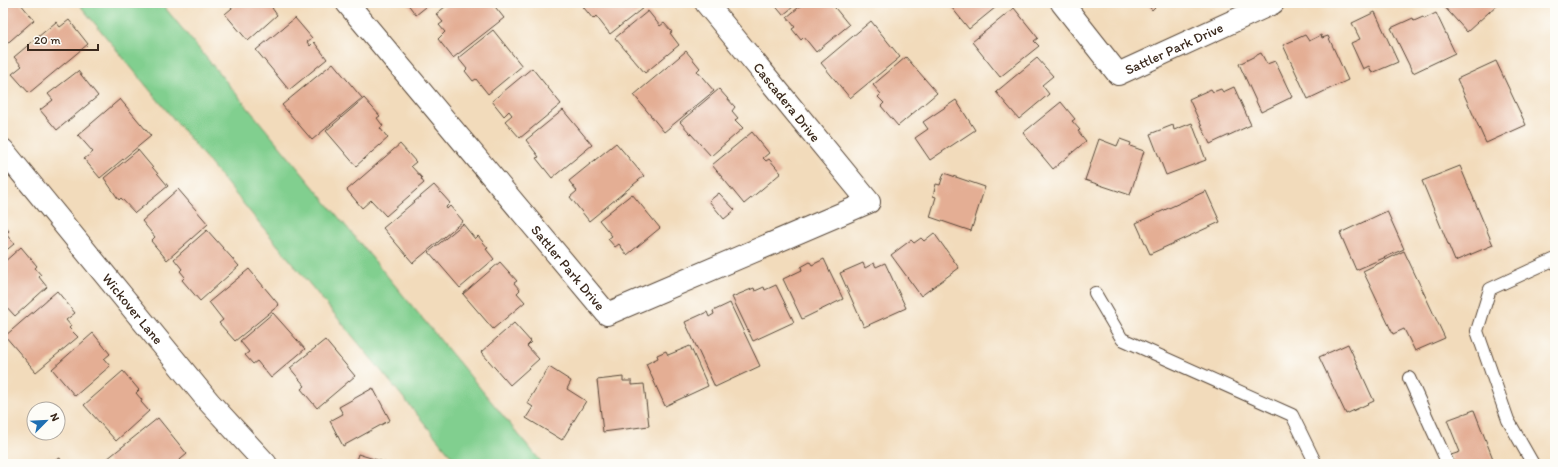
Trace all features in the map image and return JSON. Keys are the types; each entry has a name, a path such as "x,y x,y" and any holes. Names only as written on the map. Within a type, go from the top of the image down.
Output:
{"street":[{"name":"Sattler Park Drive","path":"347,3 607,314 869,202"},
{"name":"Cascadera Drive","path":"706,3 869,202"},
{"name":"Sattler Park Drive","path":"1062,3 1118,74 1273,3"},
{"name":"Wickover Lane","path":"3,150 209,402 266,464"}],"lane":[{"path":"1533,464 1508,420 1477,331 1490,289 1553,260 1555,263"},
{"path":"1095,293 1122,339 1292,415 1316,464"},
{"path":"1409,378 1448,464"}],"green space":[{"path":"78,3 161,3 543,464 458,464"}],"building":[{"path":"3,3 20,3 34,20 3,47"},
{"path":"238,3 278,3 272,8 277,15 248,41 225,14"},
{"path":"407,3 431,3 416,15"},
{"path":"450,3 492,3 504,18 453,58 438,39 445,32 439,25 443,22 436,14"},
{"path":"580,3 639,3 643,8 610,34 596,16 593,19"},
{"path":"773,3 798,3 783,15"},
{"path":"804,3 831,3 849,25 816,52 804,37 801,40 792,29 795,27 787,17"},
{"path":"948,3 1001,3 969,29"},
{"path":"1146,3 1159,3 1152,10"},
{"path":"1441,3 1499,3 1467,32"},
{"path":"1014,8 1038,38 1034,41 1039,46 1000,77 972,42"},
{"path":"648,11 660,26 664,23 672,32 670,33 679,45 645,73 615,38"},
{"path":"1375,12 1398,62 1372,73 1369,66 1363,69 1351,43 1360,39 1352,23"},
{"path":"1436,13 1455,53 1413,73 1391,28 1413,18 1414,21 1423,17 1424,19"},
{"path":"295,18 312,38 307,42 310,46 314,42 327,59 289,90 256,50"},
{"path":"69,20 88,44 29,93 12,74 22,66 14,57 56,22 60,27"},
{"path":"871,21 900,57 850,98 821,63"},
{"path":"493,30 522,66 488,94 476,79 473,81 465,71 467,69 458,58"},
{"path":"1305,35 1309,41 1321,35 1322,38 1328,36 1348,80 1308,99 1283,45"},
{"path":"686,51 700,68 697,71 714,91 664,132 634,95"},
{"path":"1261,53 1267,64 1275,61 1292,97 1261,112 1239,64"},
{"path":"906,57 937,93 898,126 881,106 884,103 878,97 881,94 873,85"},
{"path":"1037,58 1053,76 1042,85 1049,94 1019,119 996,92"},
{"path":"1496,61 1526,125 1486,143 1457,79"},
{"path":"333,63 362,98 312,140 282,105"},
{"path":"532,68 561,104 520,138 505,121 512,115 509,111 504,116 492,101"},
{"path":"78,71 98,96 57,130 40,110 53,100 48,94"},
{"path":"1234,87 1251,125 1210,144 1189,99 1211,89 1213,92 1221,89 1223,92"},
{"path":"719,89 735,107 732,111 738,118 735,120 743,128 711,156 680,122"},
{"path":"364,98 380,116 377,118 383,126 380,128 388,138 356,166 326,131"},
{"path":"120,99 151,136 100,178 84,159 93,152 78,135"},
{"path":"956,100 975,130 930,160 915,138 928,129 923,122"},
{"path":"1061,102 1075,119 1072,121 1080,130 1078,131 1086,141 1053,169 1023,133"},
{"path":"563,110 592,145 552,178 536,158 539,157 526,140"},
{"path":"1192,123 1206,160 1166,175 1150,134 1173,125 1174,130"},
{"path":"752,132 769,153 763,158 766,161 769,159 781,173 744,204 712,165"},
{"path":"1099,139 1117,146 1120,139 1131,143 1130,146 1144,151 1130,195 1085,180"},
{"path":"616,143 644,176 589,221 570,197 577,191 569,181"},
{"path":"400,144 416,162 411,166 422,178 421,179 424,183 386,216 371,200 362,208 347,190"},
{"path":"138,150 168,186 135,213 121,198 119,200 104,178"},
{"path":"1460,166 1493,245 1455,261 1422,181"},
{"path":"944,173 985,187 971,231 930,217 936,197 933,196 936,184 940,185"},
{"path":"434,185 450,203 446,207 447,209 450,206 463,221 413,263 383,228"},
{"path":"178,189 208,224 167,260 151,241 155,237 142,221"},
{"path":"1206,191 1220,222 1150,254 1136,223"},
{"path":"719,193 735,210 724,219 709,201"},
{"path":"632,194 660,228 627,255 619,244 615,247 608,239 612,236 599,220"},
{"path":"1387,211 1404,249 1356,270 1340,233"},
{"path":"3,224 9,231 6,234 14,244 3,253"},
{"path":"463,224 475,239 478,236 488,248 486,249 494,259 460,288 429,252"},
{"path":"207,230 239,266 200,301 182,280 185,277 180,271 182,269 174,259"},
{"path":"934,233 959,268 921,296 891,255 911,240 914,243 921,238 924,241"},
{"path":"21,247 37,266 35,268 41,275 39,277 47,287 15,316 3,303 3,263"},
{"path":"1404,251 1445,338 1415,351 1404,329 1393,334 1363,271"},
{"path":"824,259 843,299 802,319 783,279 802,270 801,267 810,262 812,265"},
{"path":"500,262 517,281 514,283 520,290 517,293 525,302 493,329 463,294"},
{"path":"863,263 865,268 874,263 876,267 885,263 906,308 864,327 840,273"},
{"path":"249,269 279,305 235,341 219,323 223,320 209,302"},
{"path":"776,285 794,322 753,341 732,297 754,288 755,291 764,287 765,290"},
{"path":"57,291 75,313 66,320 71,326 69,328 78,337 36,372 5,336"},
{"path":"730,303 760,366 715,387 685,322 707,312 709,317 714,314 713,311"},
{"path":"273,313 305,349 271,378 257,361 253,364 245,355 249,352 240,341"},
{"path":"514,323 531,342 527,346 539,359 510,385 481,352"},
{"path":"93,333 110,354 104,359 110,366 75,396 52,369"},
{"path":"325,340 355,376 317,408 301,389 305,386 290,368"},
{"path":"1348,344 1374,401 1346,414 1319,357"},
{"path":"690,346 708,386 665,406 646,364 658,358 657,355 666,351 668,355"},
{"path":"549,367 571,381 567,389 586,401 562,440 526,418 533,407 527,403"},
{"path":"123,371 139,390 136,393 142,400 141,402 149,411 116,441 84,405"},
{"path":"623,377 623,381 632,381 632,385 644,384 649,426 603,432 597,380"},
{"path":"373,388 390,420 343,446 330,421 343,414 339,407"},
{"path":"1474,410 1495,464 1454,464 1451,455 1460,452 1447,420"},
{"path":"158,418 187,454 175,464 111,464 107,459"},
{"path":"358,454 390,464 355,464"},
{"path":"60,458 62,464 48,464"}]}
